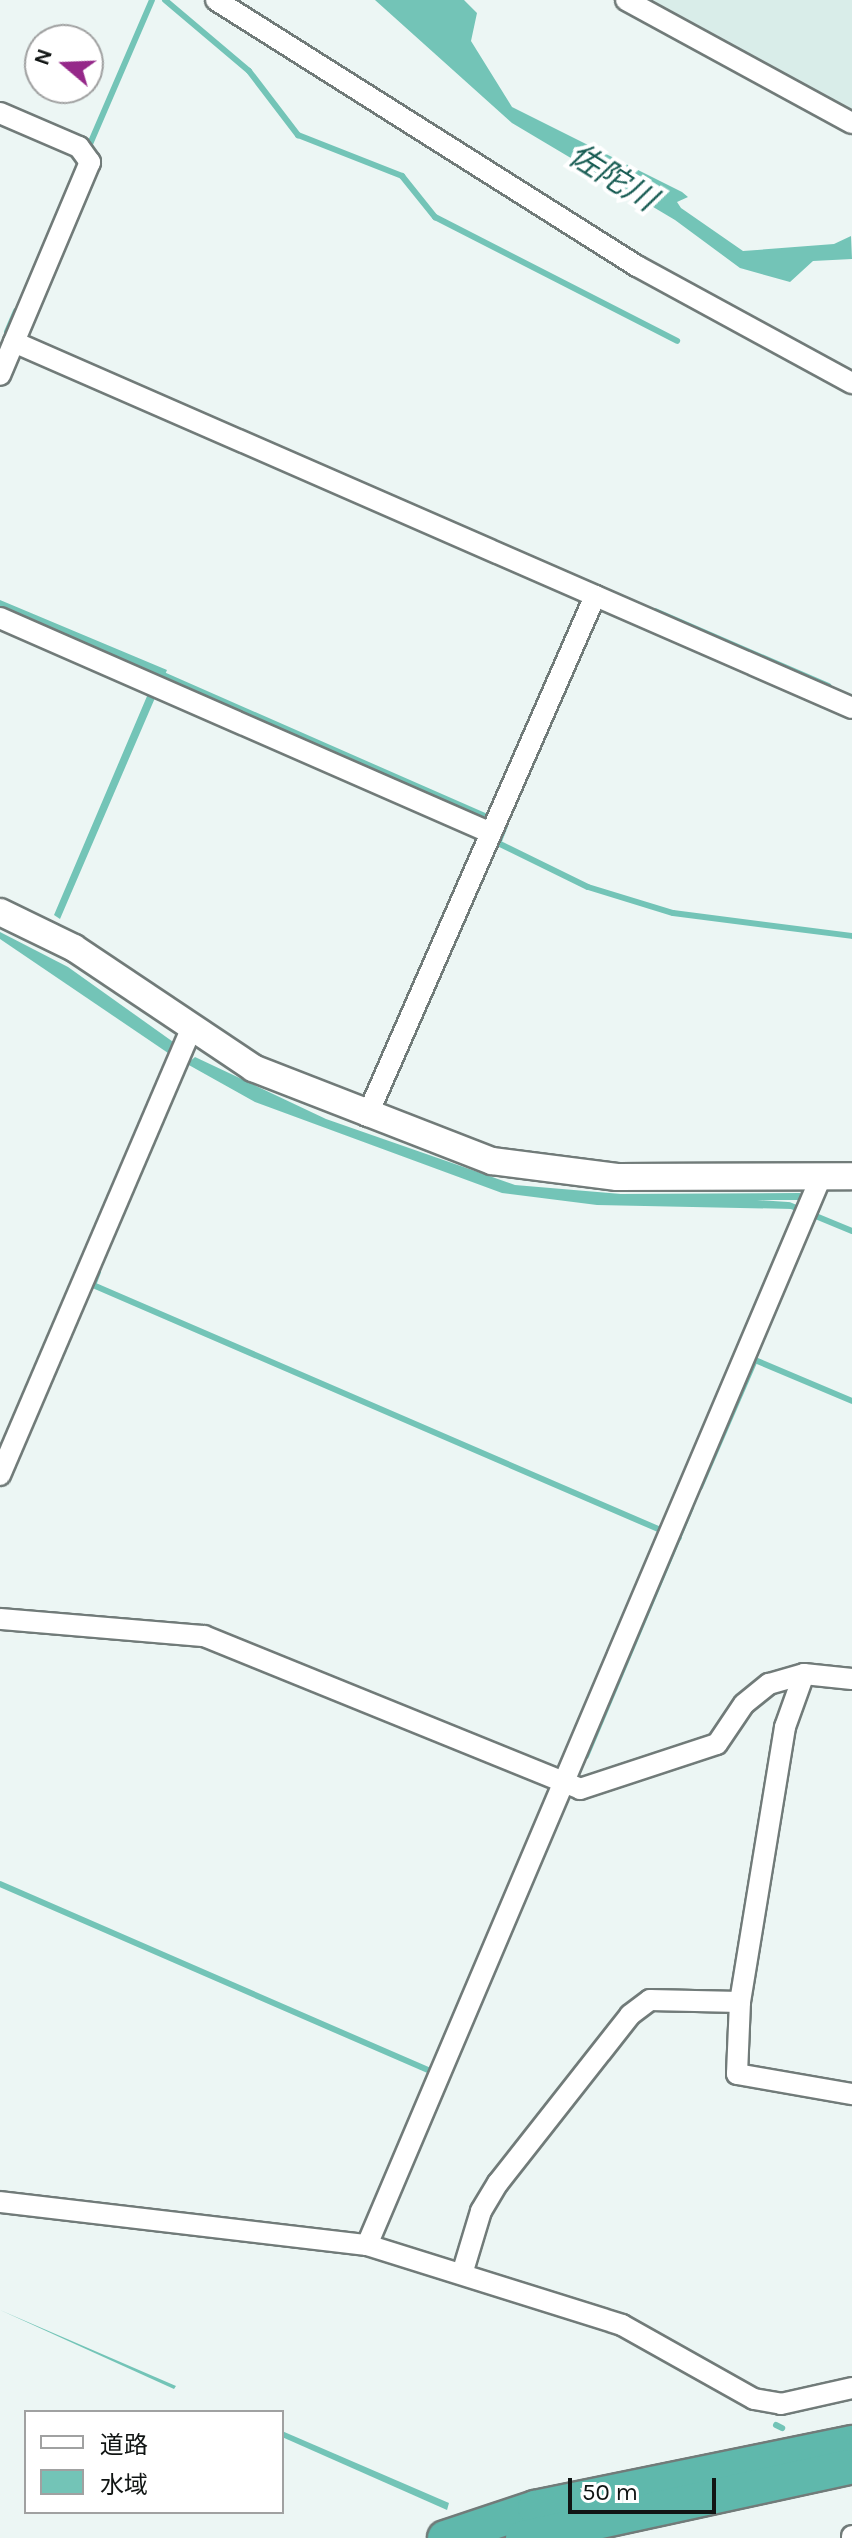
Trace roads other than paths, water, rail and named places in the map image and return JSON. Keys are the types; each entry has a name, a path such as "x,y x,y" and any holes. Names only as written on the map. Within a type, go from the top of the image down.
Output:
{"highway":[{"path":"445,2538 535,2508 852,2443"},
{"path":"523,2538 852,2466"}],"street":[{"path":"216,0 637,266 852,383"},
{"path":"626,0 852,123"},
{"path":"0,113 79,147 90,162 0,375"},
{"path":"14,342 852,708"},
{"path":"367,1116 595,596"},
{"path":"0,618 491,833"},
{"path":"0,912 74,948 190,1031 253,1068 367,1116 492,1161 548,1172 852,1176"},
{"path":"0,1475 190,1031"},
{"path":"367,2245 821,1177"},
{"path":"0,1619 204,1636 563,1787 580,1789 717,1744 753,1693 804,1674 852,1679"},
{"path":"804,1674 785,1727 740,2002 737,2074 852,2094"},
{"path":"462,2274 471,2235 498,2183 630,2015 650,2000 740,2002"},
{"path":"0,2202 367,2245 622,2325 754,2399 781,2404 852,2388"}],"water":[{"name":"佐陀川","path":"375,0 464,0 477,13 471,41 512,107 682,192 688,197 677,202 681,208 743,251 834,244 851,236 852,259 813,261 790,282 740,268 675,220 512,123"},
{"path":"0,600 167,670 60,919 54,915 156,675 0,608"},
{"path":"0,932 68,967 176,1044 171,1055 0,939"},
{"path":"195,1057 326,1119 515,1185 621,1194 800,1193 800,1200 757,1200 788,1202 793,1209 597,1205 502,1193 255,1102 187,1064"},
{"path":"0,2310 176,2386 174,2389"},
{"path":"284,2432 449,2503 447,2510 284,2438"}],"waterway":[{"path":"87,151 152,0"},
{"path":"165,0 249,71 298,135 402,176 435,217 677,341"},
{"path":"13,334 7,332 16,311"},
{"path":"655,611 828,686"},
{"path":"161,674 487,817"},
{"path":"505,826 498,843 588,887 673,913 852,936"},
{"path":"789,1205 852,1231"},
{"path":"98,1272 93,1285 679,1538"},
{"path":"700,1487 755,1360 852,1401"},
{"path":"586,1756 691,1508"},
{"path":"0,1884 434,2073"},
{"path":"776,2425 782,2428"}]}
